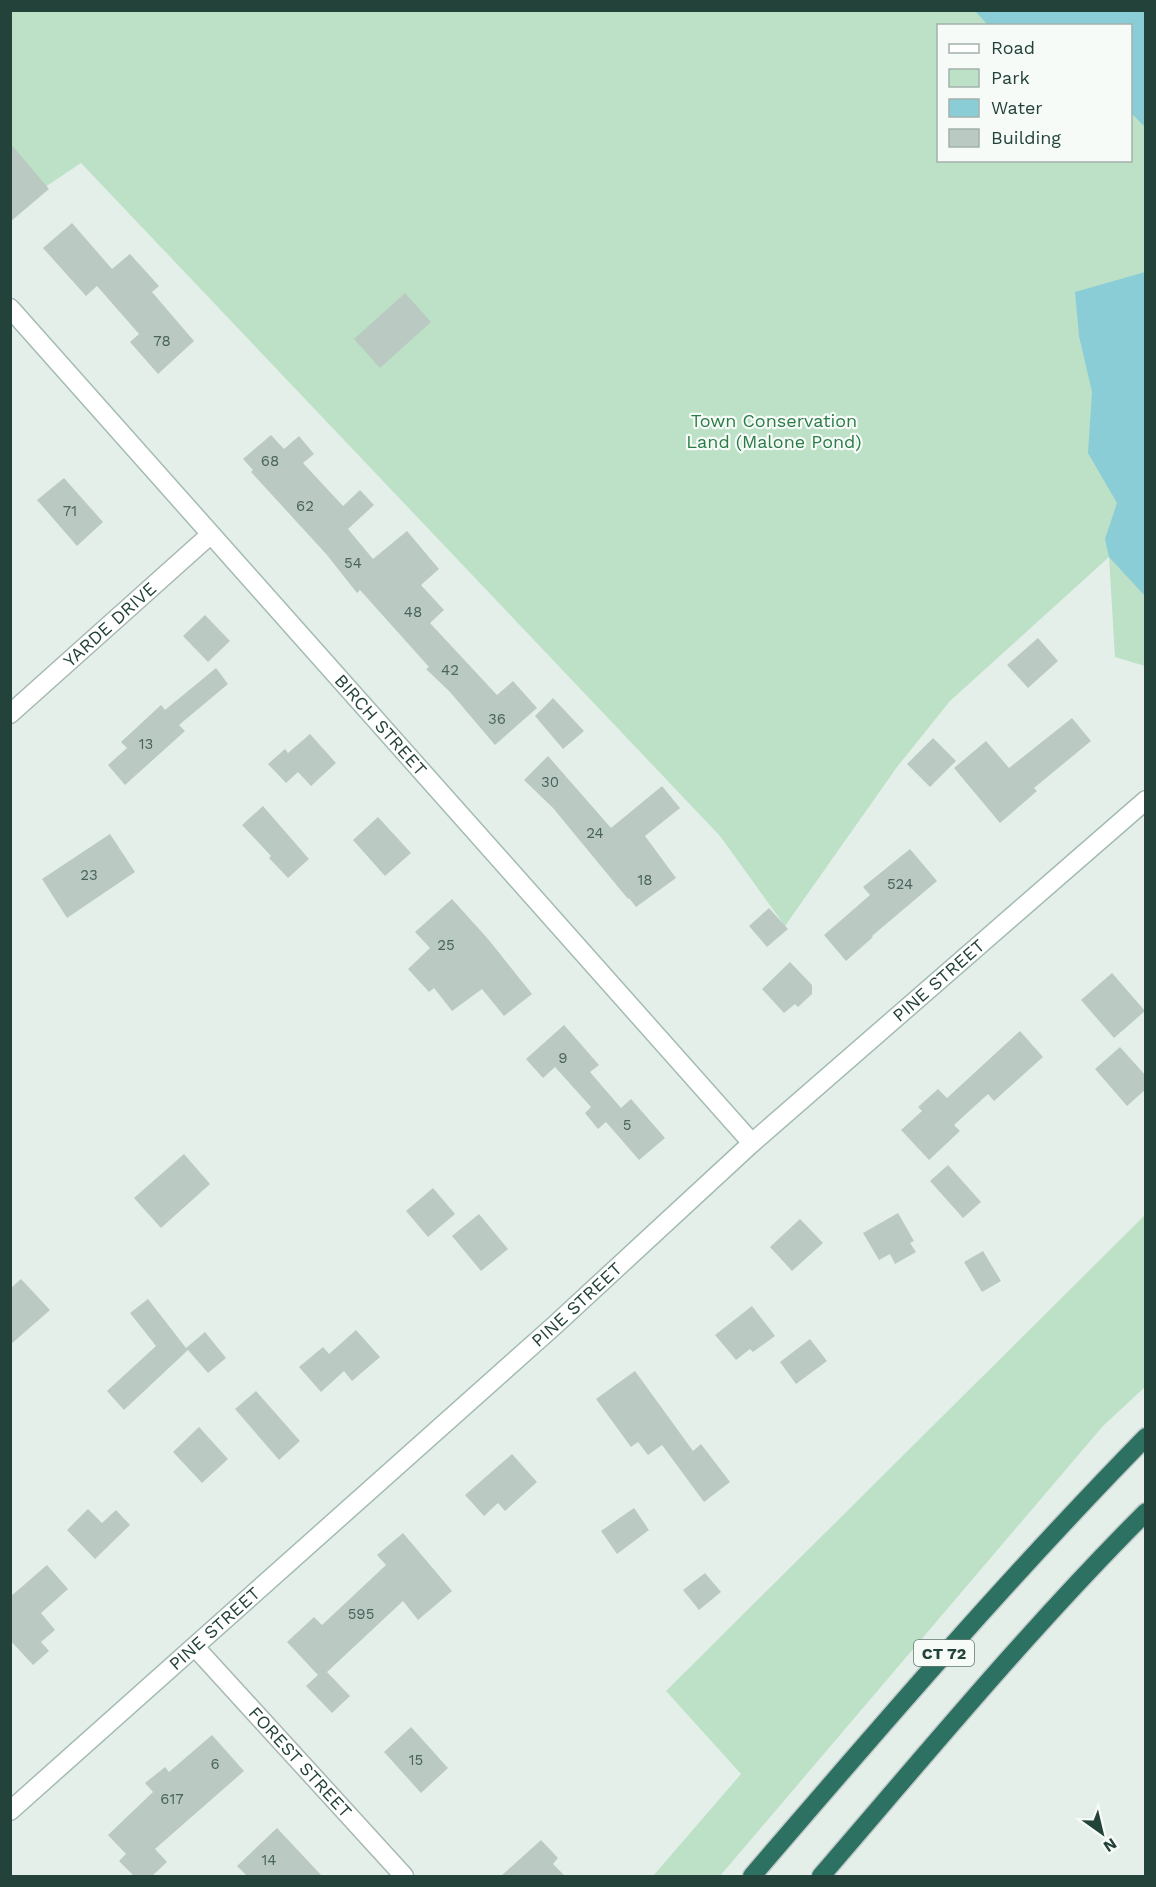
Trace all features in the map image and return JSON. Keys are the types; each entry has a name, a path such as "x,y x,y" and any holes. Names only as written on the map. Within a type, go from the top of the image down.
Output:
{"highway":[{"name":"CT 72","path":"752,1876 923,1677 1055,1530 1146,1437"},
{"name":"CT 72","path":"821,1876 966,1707 1095,1563 1146,1512"}],"main road":[{"name":"BIRCH STREET","path":"10,308 752,1143"},
{"name":"YARDE DRIVE","path":"10,714 210,535"},
{"name":"PINE STREET","path":"10,1811 555,1325 752,1143 1146,800"},
{"name":"FOREST STREET","path":"195,1647 404,1876"}],"green space":[{"name":"Town Conservation Land (Malone Pond)","path":"11,11 1145,11 1145,666 1115,657 1109,557 950,701 897,767 785,926 720,836 81,163 11,210"},
{"path":"1145,1215 1145,1387 1103,1426 720,1876 653,1876 741,1774 666,1691"}],"water":[{"path":"975,11 1145,11 1145,127 1132,114 1132,24 987,24"},
{"path":"1146,272 1145,596 1109,557 1105,539 1117,503 1088,453 1092,392 1079,336 1075,292"}],"building":[{"path":"10,143 49,189 10,222"},
{"path":"72,223 112,269 130,254 159,286 152,292 194,341 158,374 130,342 139,334 97,286 86,296 43,248"},
{"path":"405,293 431,322 380,368 354,339"},
{"path":"271,435 284,449 299,436 314,454 303,463 343,506 360,490 374,505 348,529 373,559 407,531 439,569 421,585 444,610 430,623 497,695 513,681 537,708 495,745 450,692 426,669 429,667 360,590 357,593 327,555 251,472 253,470 243,459"},
{"path":"64,478 103,522 77,546 37,500"},
{"path":"205,615 230,641 208,662 183,636"},
{"path":"1038,638 1058,661 1028,688 1007,665"},
{"path":"216,668 228,684 179,725 185,731 125,785 108,765 127,748 121,742 161,705 165,710"},
{"path":"553,698 584,731 563,749 535,716"},
{"path":"1072,718 1091,741 1034,788 1037,791 1000,823 954,768 986,741 1009,768"},
{"path":"310,734 336,763 311,786 298,772 286,783 268,764 285,749 288,753"},
{"path":"933,738 956,761 930,787 907,764"},
{"path":"548,756 611,828 662,786 680,808 645,836 676,878 636,907 553,808 524,780"},
{"path":"263,806 309,859 288,878 242,825"},
{"path":"378,817 411,853 385,876 353,840"},
{"path":"110,834 135,872 67,918 42,879"},
{"path":"910,849 937,881 846,961 824,935 870,895 863,887"},
{"path":"452,899 532,994 504,1016 482,989 452,1011 434,988 429,992 408,969 430,948 415,932"},
{"path":"769,908 788,929 767,947 749,926"},
{"path":"790,962 812,985 812,994 798,1007 795,1004 784,1013 762,989"},
{"path":"1112,973 1145,1011 1114,1038 1081,1000"},
{"path":"564,1025 599,1065 590,1072 621,1108 631,1099 665,1138 639,1160 606,1122 598,1129 585,1113 591,1107 555,1067 543,1078 526,1059"},
{"path":"1020,1031 1043,1057 994,1101 988,1094 954,1125 960,1131 929,1160 901,1130 922,1111 918,1107 938,1089 947,1098"},
{"path":"1120,1047 1146,1076 1146,1089 1127,1106 1095,1069"},
{"path":"184,1154 210,1184 161,1228 134,1198"},
{"path":"948,1165 981,1202 963,1218 930,1181"},
{"path":"433,1188 455,1214 428,1237 406,1211"},
{"path":"898,1213 914,1241 910,1243 916,1252 895,1264 890,1254 879,1260 863,1233"},
{"path":"479,1214 508,1249 481,1271 452,1236"},
{"path":"800,1219 823,1243 792,1271 770,1247"},
{"path":"983,1251 1001,1281 982,1292 964,1262"},
{"path":"21,1279 50,1310 10,1345 10,1289"},
{"path":"148,1299 186,1348 205,1332 226,1358 208,1373 188,1350 124,1410 107,1391 156,1346 130,1313"},
{"path":"752,1306 775,1336 753,1352 750,1349 736,1360 715,1335"},
{"path":"356,1330 380,1357 352,1381 344,1371 321,1392 299,1367 323,1347 329,1354"},
{"path":"810,1339 827,1361 796,1384 780,1362"},
{"path":"635,1371 693,1451 701,1444 730,1482 704,1502 662,1445 648,1455 638,1442 631,1447 596,1399"},
{"path":"256,1391 300,1441 279,1460 235,1409"},
{"path":"199,1427 228,1459 202,1483 173,1452"},
{"path":"512,1454 537,1482 505,1511 498,1503 484,1516 465,1495"},
{"path":"634,1508 649,1530 617,1554 601,1531"},
{"path":"88,1509 102,1523 116,1510 130,1525 95,1559 67,1530"},
{"path":"403,1533 452,1591 418,1620 403,1601 327,1672 350,1696 332,1713 306,1686 318,1675 287,1642 314,1617 322,1625 386,1565 377,1555"},
{"path":"47,1565 68,1589 41,1613 55,1630 41,1642 49,1651 33,1665 10,1640 10,1597"},
{"path":"705,1573 721,1592 699,1610 683,1590"},
{"path":"411,1727 448,1768 421,1793 384,1752"},
{"path":"212,1735 244,1771 155,1849 167,1862 152,1876 134,1876 119,1861 126,1854 108,1835 153,1792 145,1783 165,1767 169,1772"},
{"path":"277,1828 322,1876 247,1876 237,1866"},
{"path":"541,1840 558,1858 553,1864 565,1876 501,1876"}]}
